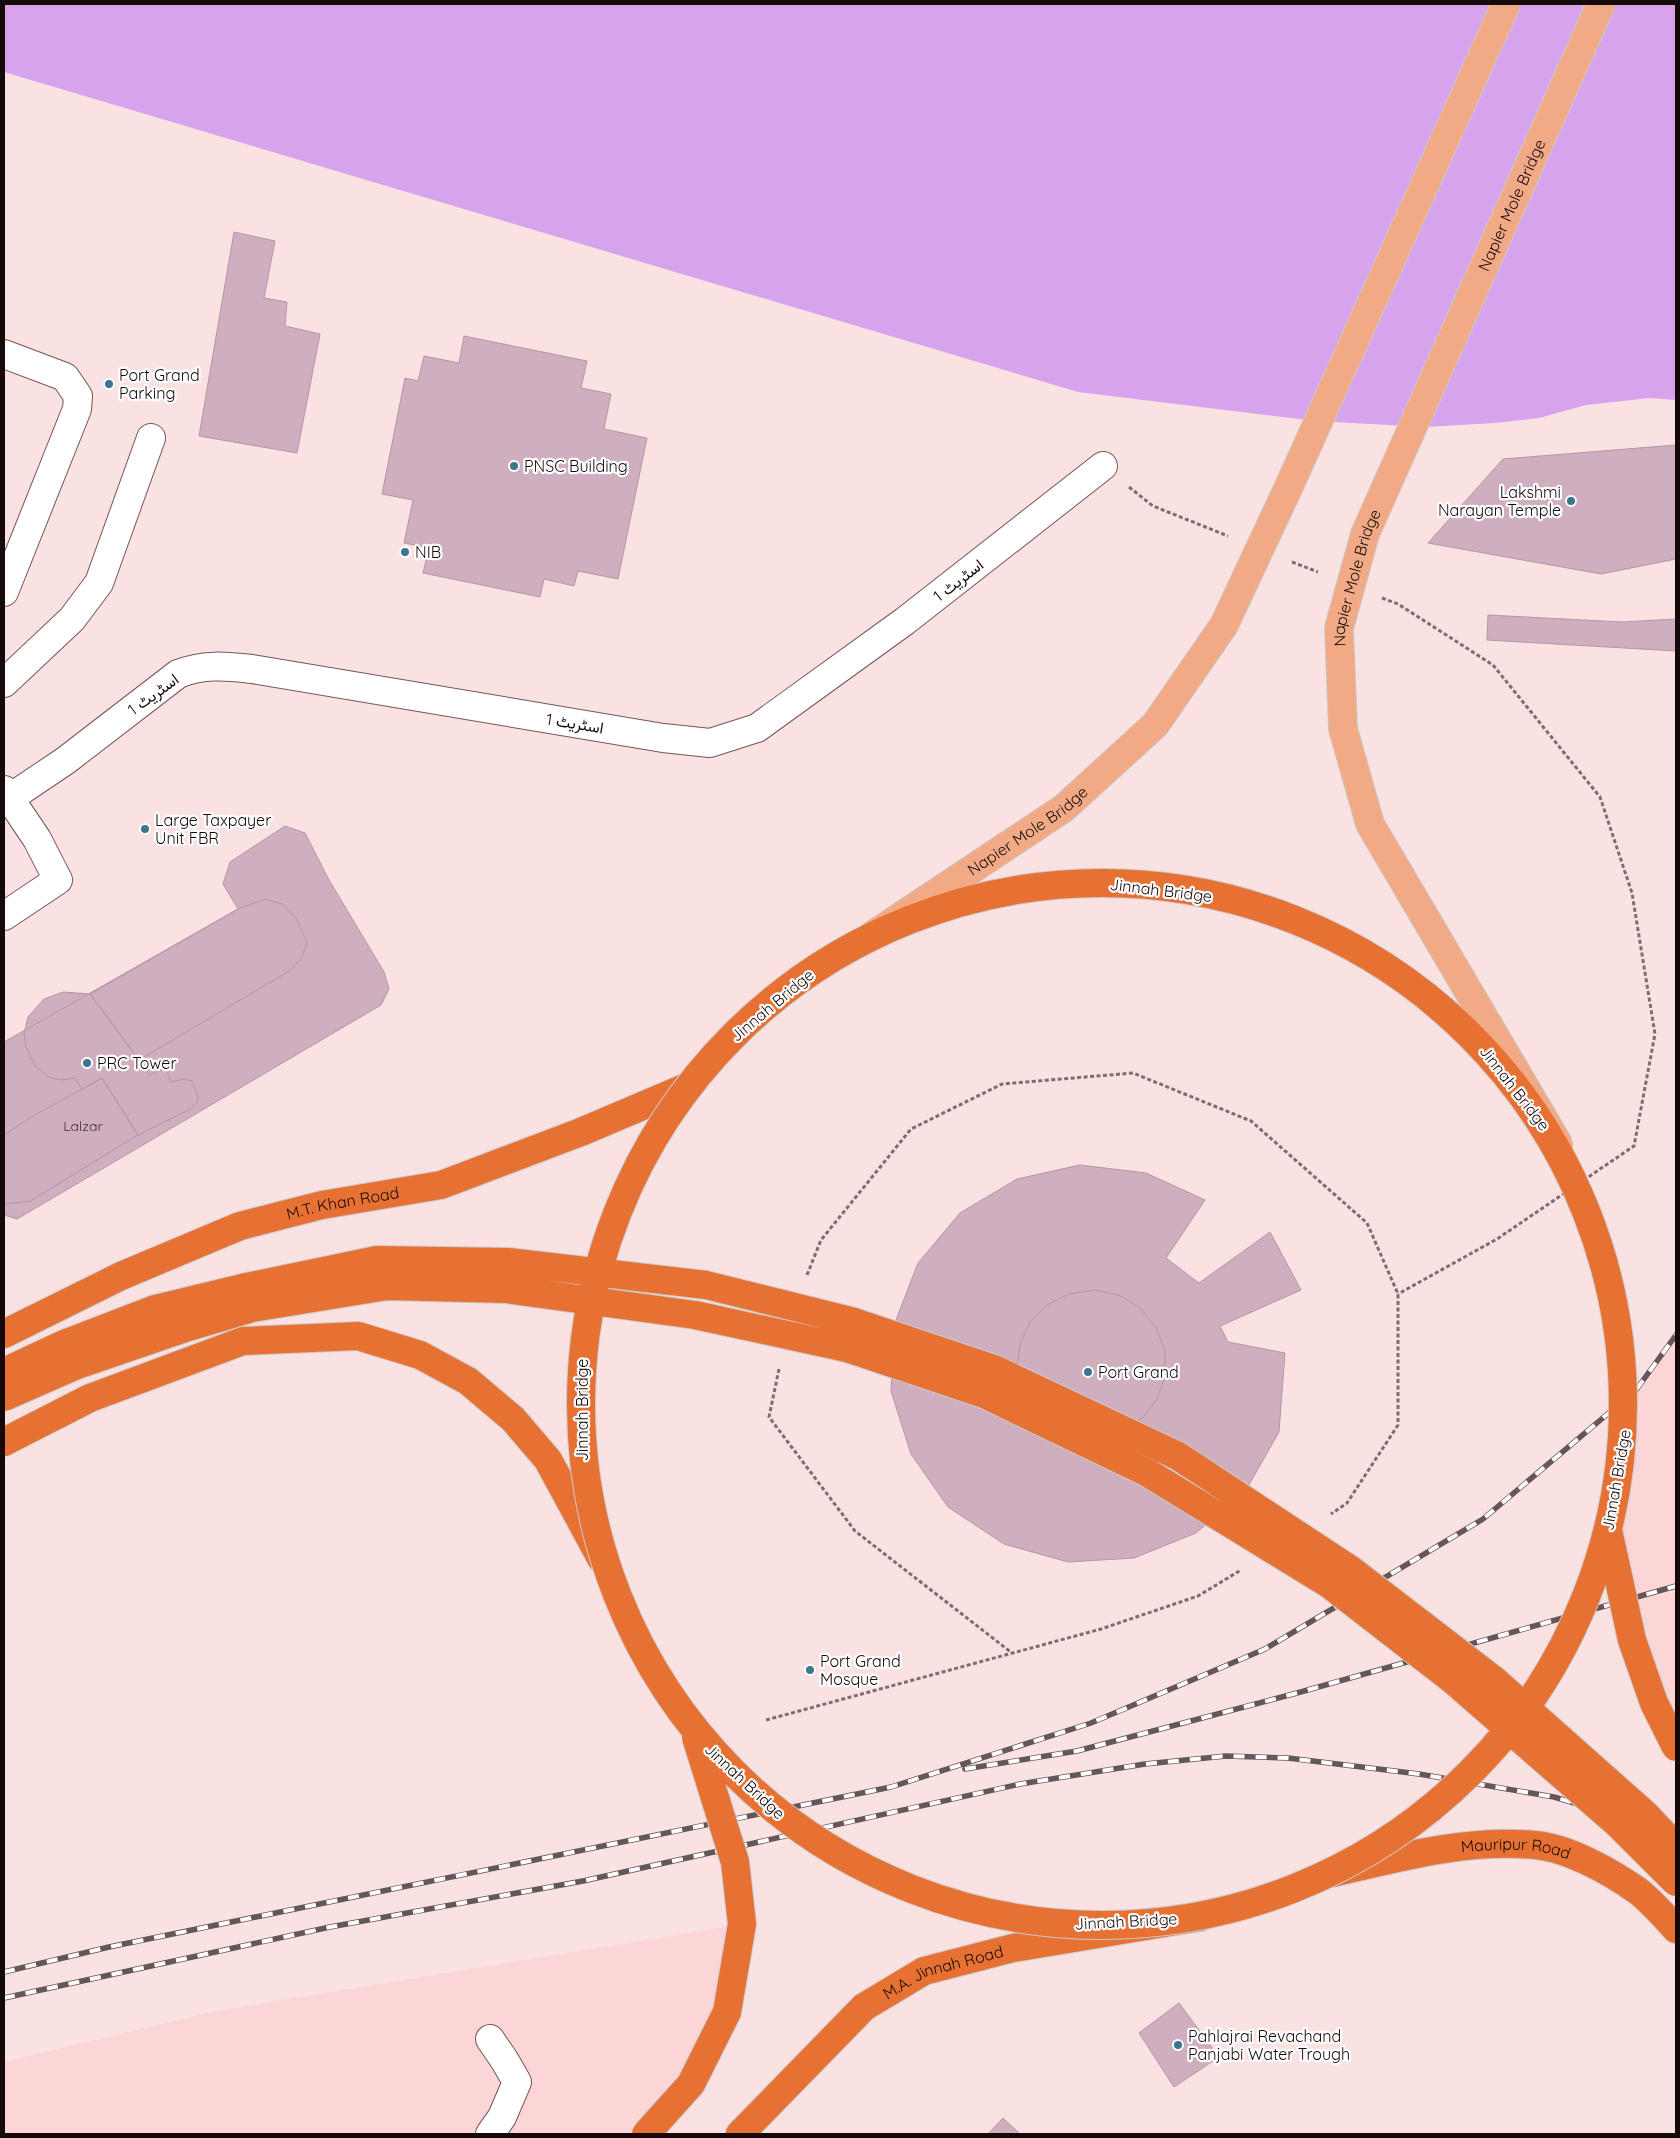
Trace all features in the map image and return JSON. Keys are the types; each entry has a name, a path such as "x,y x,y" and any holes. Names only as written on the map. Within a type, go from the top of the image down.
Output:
{"highway":[{"name":"Jinnah Bridge","path":"1088,882 1201,891 1309,924 1408,979 1493,1054 1559,1145 1600,1235 1622,1332 1627,1431 1608,1530 1555,1669 1459,1788 1333,1873 1200,1917 1060,1925 923,1896 798,1831 696,1736 656,1681 624,1622 601,1558 581,1461 579,1362 598,1264 634,1171 686,1086 740,1028 801,977 870,937 976,898 1088,882"},
{"name":"M.T. Khan Road","path":"4,1334 121,1276 240,1226 322,1205 441,1185 581,1132 686,1086"},
{"path":"4,1372 64,1344 155,1310 242,1288 377,1260 508,1262 706,1285 851,1321 994,1369 1178,1456 1351,1570 1494,1680 1646,1815 1676,1847"},
{"path":"4,1397 77,1366 185,1328 252,1308 387,1286 506,1290 695,1315 847,1348 984,1394 1148,1473 1329,1584 1454,1681 1619,1825 1676,1882"},
{"path":"4,1442 90,1398 243,1341 358,1336 420,1355 468,1381 513,1419 548,1460 601,1558"},
{"path":"1608,1530 1632,1640 1654,1703 1676,1747"},
{"path":"646,2134 691,2084 728,2012 742,1924 736,1862 696,1736"},
{"name":"Mauripur Road","path":"1333,1873 1425,1851 1480,1844 1537,1845 1585,1859 1639,1892 1676,1928"},
{"name":"M.A. Jinnah Road","path":"740,2134 864,2007 924,1971 1013,1948 1200,1917"}],"main road":[{"name":"Napier Mole Bridge","path":"870,937 1064,808 1155,725 1224,625 1291,482 1506,4"},
{"name":"Napier Mole Bridge","path":"1559,1145 1370,824 1343,729 1339,628 1365,534 1601,4"}],"street":[{"path":"4,354 65,376 78,396 77,409 4,592"},
{"path":"4,683 72,619 98,583 151,438"},
{"name":"اسٹریٹ 1","path":"6,797 65,761 178,674 210,665 252,669 664,738 710,743 757,728 905,621 1103,466"},
{"path":"4,916 58,880 37,839 6,797"},
{"path":"490,2039 516,2082 502,2117 490,2134"}],"path":[{"path":"1103,466 1153,506 1235,539"},
{"path":"1289,561 1326,575"},
{"path":"1380,597 1398,604 1493,665 1600,797 1632,893 1655,1034 1634,1146 1497,1239 1398,1294"}],"shaded area":[{"path":"4,4 1676,4 1676,400 1650,398 1586,405 1539,418 1495,423 1424,427 1316,421 1078,392 4,72"},
{"path":"1676,1335 1676,1747 1612,1528 1636,1390"},
{"path":"742,1924 727,2012 644,2134 4,2134 4,2062 211,2012"}],"building":[{"path":"234,232 275,241 264,298 287,302 285,326 320,334 297,453 199,436"},
{"name":"PNSC Building","path":"464,336 587,361 581,388 611,394 604,429 647,438 618,579 578,571 574,586 544,579 540,597 423,573 429,548 404,543 413,500 382,494 405,378 418,381 424,356 459,363"},
{"name":"Lakshmi Narayan Temple","path":"1676,445 1676,559 1601,574 1428,543 1503,459"},
{"path":"1488,615 1622,622 1676,619 1676,651 1487,640"},
{"path":"285,826 305,833 329,880 384,972 389,989 381,1005 17,1219 4,1215 4,1042 238,909 223,884 230,862"},
{"path":"265,899 282,904 296,918 307,943 302,957 291,970 139,1060 90,994 238,909"},
{"name":"PRC Tower","path":"63,992 90,994 150,1075 166,1068 171,1082 185,1079 192,1081 198,1096 197,1103 189,1110 138,1135 102,1078 82,1089 75,1078 61,1080 50,1078 35,1066 26,1047 24,1034 28,1017 44,999"},
{"path":"102,1078 138,1135 30,1201 4,1204 4,1135 31,1117"},
{"name":"Port Grand","path":"1080,1165 1146,1173 1205,1200 1166,1258 1199,1283 1270,1232 1301,1290 1220,1326 1228,1342 1285,1353 1279,1432 1246,1490 1196,1533 1134,1558 1068,1562 1004,1544 948,1507 911,1454 891,1391 894,1325 918,1263 960,1213 1017,1179"},
{"path":"1095,1290 1119,1295 1140,1308 1156,1327 1165,1351 1165,1376 1157,1399 1142,1418 1123,1431 1099,1437 1035,1412 1017,1368 1020,1344 1030,1322 1047,1305 1069,1294"},
{"name":"Pahlajrai Revachand Panjabi Water Trough","path":"1179,2003 1219,2057 1174,2087 1139,2033"},
{"path":"1003,2118 1020,2134 988,2134"}],"railway":[{"path":"4,1972 109,1947 891,1787 1091,1723 1265,1649 1483,1519 1636,1390 1676,1335"},
{"path":"965,1769 1077,1751 1297,1693 1676,1586"},
{"path":"4,1998 330,1927 583,1881 1020,1784 1145,1764 1226,1756 1288,1758 1419,1774 1554,1797 1676,1833"}],"place":[{"name":"Port Grand Parking","path":"109,384"},
{"name":"PNSC Building","path":"514,466"},
{"name":"Lakshmi Narayan Temple","path":"1571,501"},
{"name":"NIB","path":"405,552"},
{"name":"Large Taxpayer Unit FBR","path":"145,829"},
{"name":"PRC Tower","path":"87,1063"},
{"name":"Port Grand","path":"1088,1372"},
{"name":"Port Grand Mosque","path":"810,1670"},
{"name":"Pahlajrai Revachand Panjabi Water Trough","path":"1178,2045"}]}
